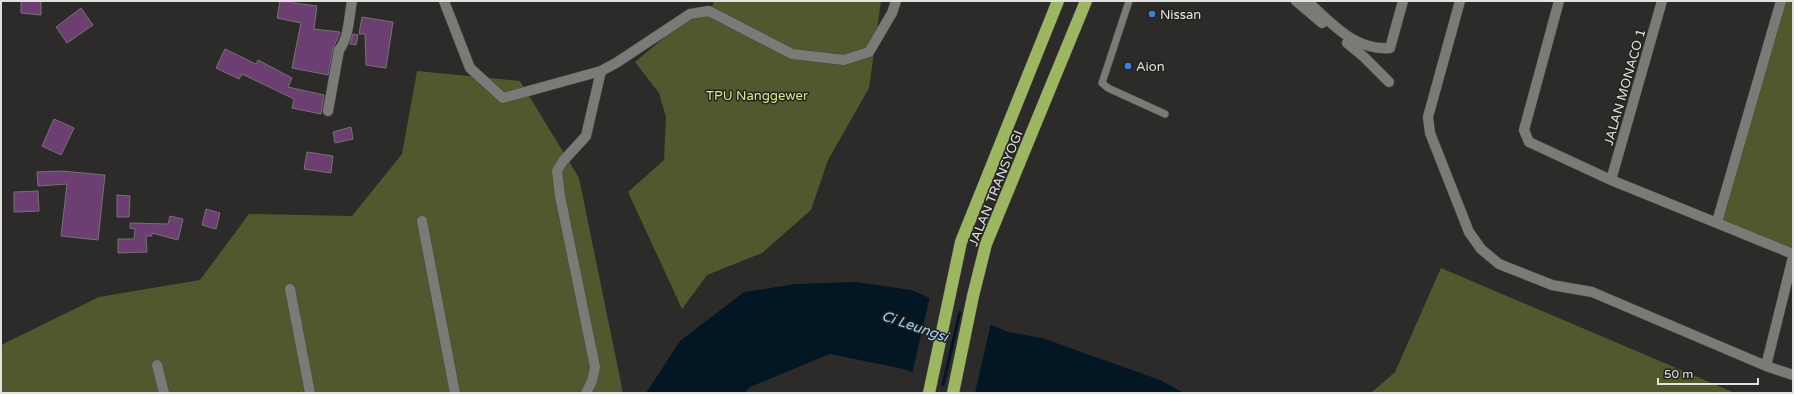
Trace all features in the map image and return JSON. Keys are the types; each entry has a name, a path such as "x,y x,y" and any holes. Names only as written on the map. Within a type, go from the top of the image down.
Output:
{"highway":[{"name":"JALAN TRANSYOGI","path":"929,393 950,285 961,242 971,213 1058,1"},
{"name":"JALAN TRANSYOGI","path":"953,393 973,296 992,226 1086,1"}],"street":[{"path":"328,111 339,50 343,45 352,1"},
{"path":"444,1 470,68 504,98 601,71 632,53 690,14 709,11 792,54 844,60 869,52 892,13 896,1"},
{"path":"1296,1 1364,56 1389,82"},
{"path":"1307,1 1337,28 1360,45 1376,49 1390,48 1404,1"},
{"path":"1460,1 1428,117 1430,133 1467,225 1481,249 1499,264 1552,285 1592,292 1766,366 1793,375"},
{"path":"1559,1 1524,130 1525,137 1529,142 1611,180 1716,222 1793,256 1766,366"},
{"name":"JALAN MONACO 1","path":"1611,180 1662,1"},
{"path":"1716,222 1781,1"},
{"path":"586,393 592,381 595,367 560,196 557,171 563,161 586,136 601,71"},
{"path":"422,221 455,393"},
{"path":"290,289 310,393"},
{"path":"157,365 164,393"}],"lane":[{"path":"1129,1 1102,83 1108,88 1165,114"}],"green space":[{"name":"TPU Nanggewer","path":"714,1 881,1 869,88 828,160 811,210 762,253 707,275 682,309 628,192 664,160 666,117 659,93 635,62 678,26 711,11"},
{"path":"1783,1 1793,1 1793,254 1729,226 1723,219 1724,210"},
{"path":"417,71 520,81 579,178 623,393 1,393 1,345 99,297 200,280 249,214 352,216 402,154"},
{"path":"1441,268 1735,393 1371,393 1395,372"}],"water":[{"name":"Ci Leungsi","path":"856,282 911,290 1008,332 1042,338 1160,380 1184,393 960,393 904,369 830,354 750,387 744,393 646,393 680,341 744,292 796,284"}],"pier":[{"path":"930,296 959,309 941,387 912,374"},
{"path":"962,310 991,323 975,393 955,393 944,388"}],"building":[{"path":"21,1 41,1 41,15 21,13"},
{"path":"280,1 294,1 293,3 317,6 314,29 340,32 333,49 328,75 292,68 301,23 277,18"},
{"path":"81,8 93,25 67,43 56,27"},
{"path":"362,17 393,22 386,68 366,65 365,34 359,34"},
{"path":"353,34 358,35 356,45 350,44"},
{"path":"225,49 256,64 258,60 292,78 288,87 324,95 321,114 292,108 294,99 242,74 239,79 216,68"},
{"path":"54,119 74,128 61,155 42,146"},
{"path":"351,127 353,139 335,143 333,132"},
{"path":"307,152 333,156 331,173 304,169"},
{"path":"61,171 105,175 98,240 61,236 67,184 38,186 37,172"},
{"path":"38,191 39,211 14,212 14,192"},
{"path":"117,195 130,196 129,217 117,217"},
{"path":"206,209 220,213 216,229 202,225"},
{"path":"170,216 183,219 178,240 152,233 152,236 146,236 147,252 118,253 118,239 134,239 135,229 130,228 130,223 168,224"}],"place":[{"name":"Nissan","path":"1152,14"},
{"name":"Aion","path":"1128,66"}]}
